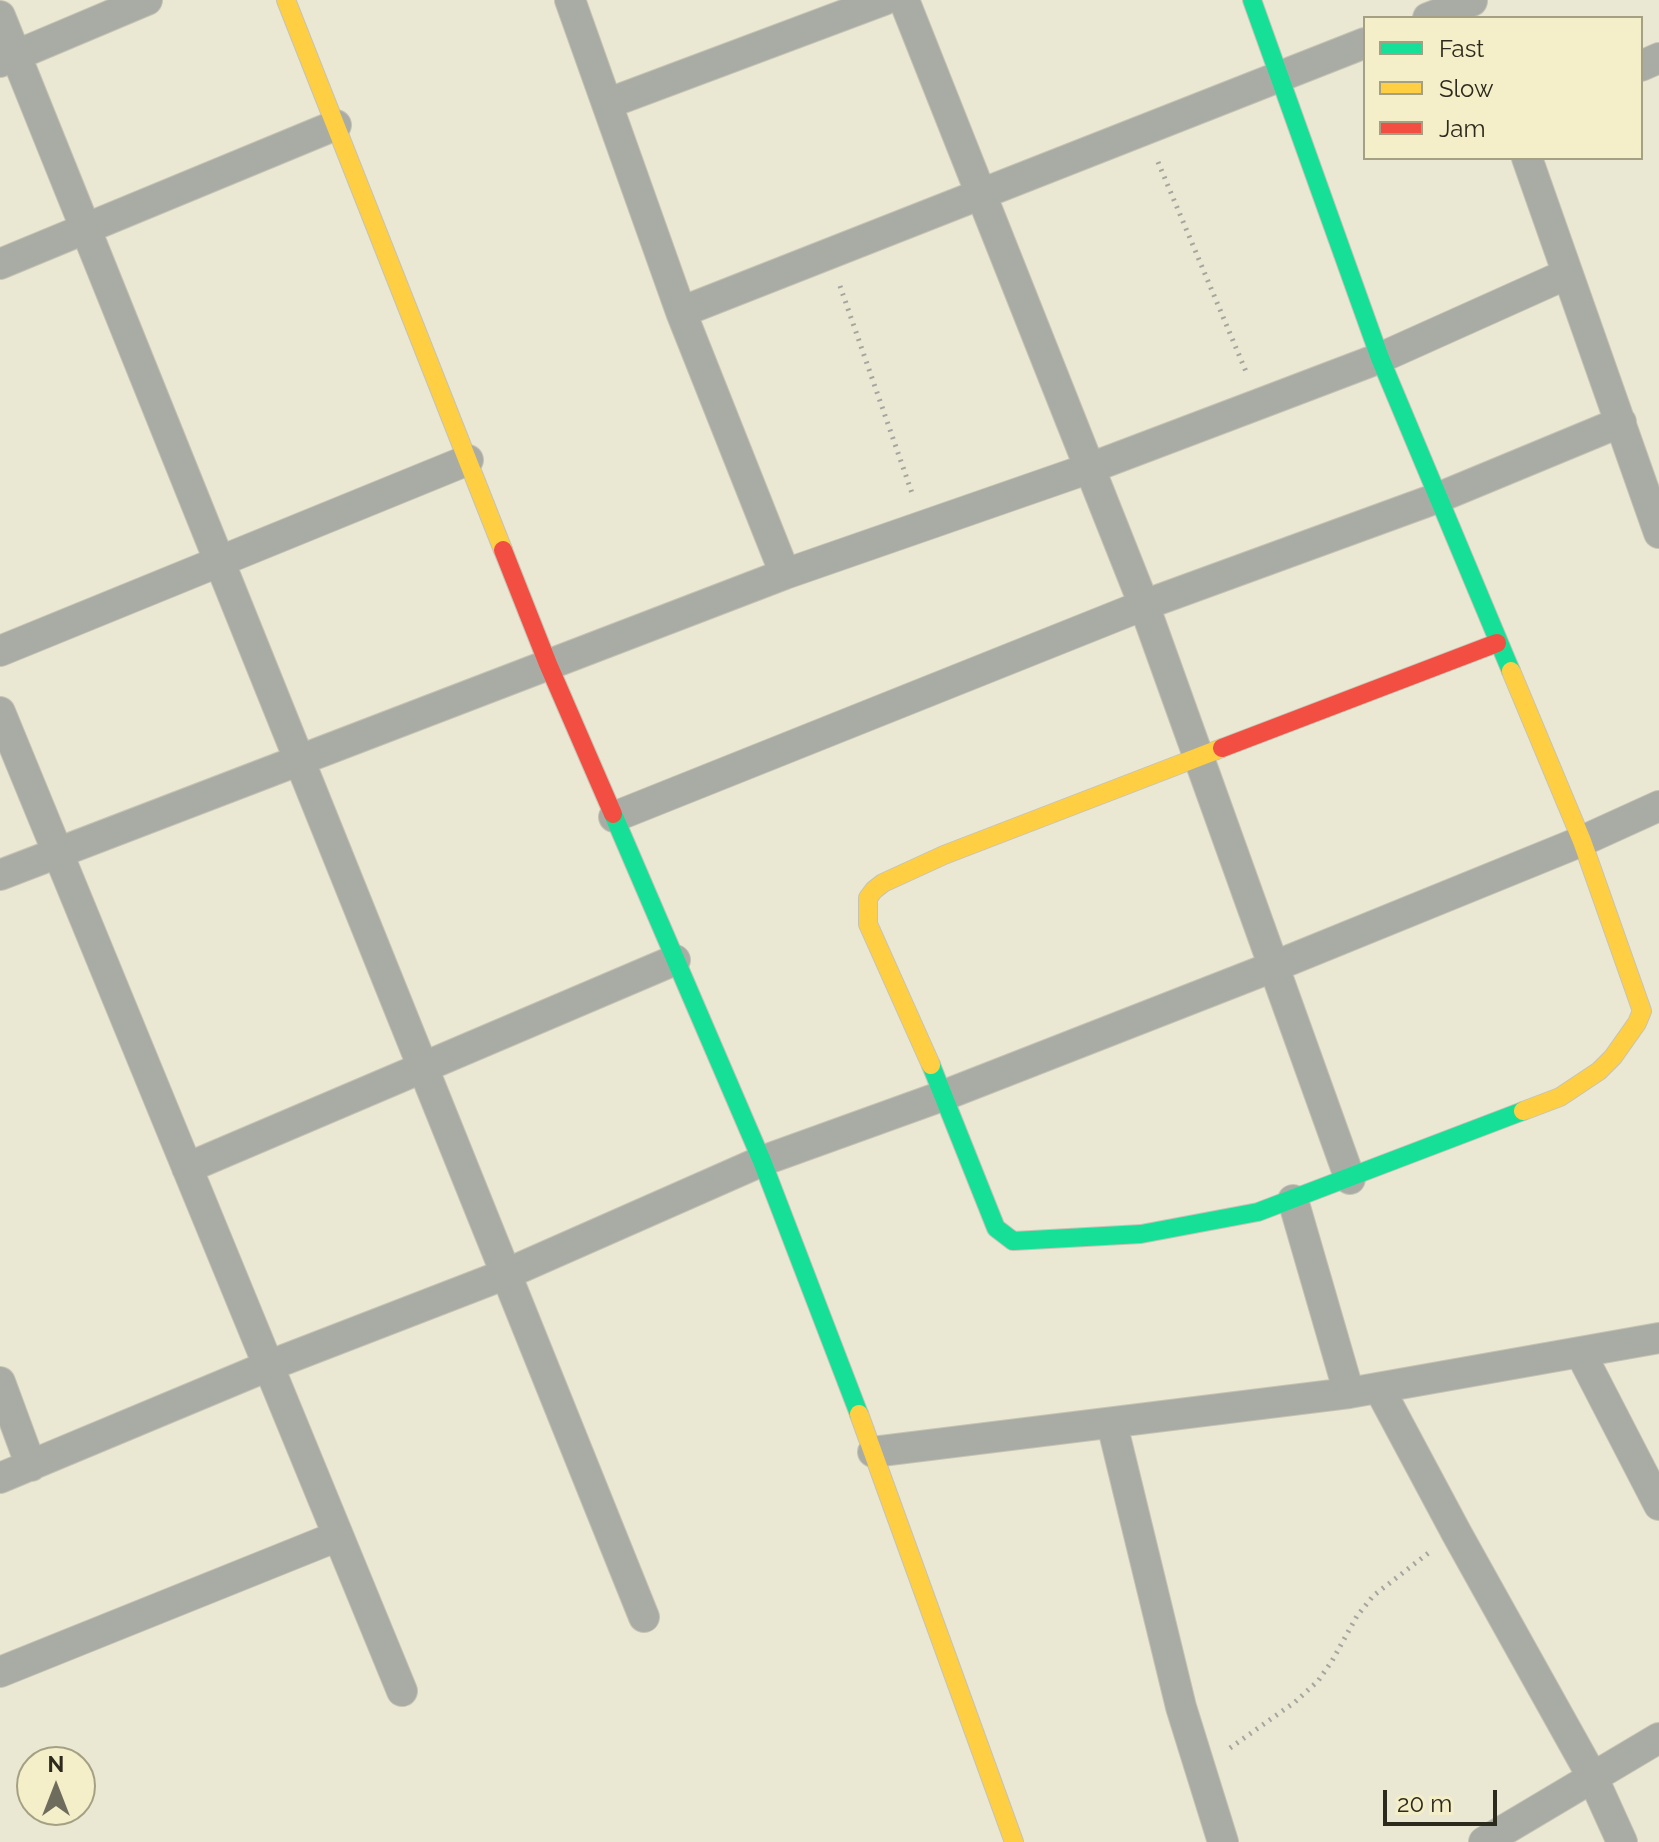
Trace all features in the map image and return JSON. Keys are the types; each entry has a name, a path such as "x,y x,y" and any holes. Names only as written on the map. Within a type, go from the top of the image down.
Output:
{"street":[{"path":"8,59 147,0"},
{"path":"570,0 681,312 785,574"},
{"path":"609,103 884,0"},
{"path":"904,0 1144,605 1350,1179"},
{"path":"1252,0 1380,358 1582,841 1642,1011 1630,1034 1599,1071 1560,1097 1258,1212 1141,1234 1042,1241 1013,1241 996,1228 945,1095 868,924 868,898 874,890 944,855 1497,643"},
{"path":"1433,16 1472,0"},
{"path":"289,1 548,664 762,1161 873,1452 1014,1842"},
{"path":"0,16 8,59 86,229 644,1617"},
{"path":"681,312 1363,44"},
{"path":"0,264 336,125"},
{"path":"1528,160 1659,533"},
{"path":"0,875 785,574 1090,468 1380,358 1567,274"},
{"path":"614,817 1144,605 1440,497 1621,422"},
{"path":"0,651 468,460"},
{"path":"0,712 402,1691"},
{"path":"0,1478 268,1366 506,1274 762,1161 945,1095 1275,966 1582,841 1659,806"},
{"path":"187,1168 675,960"},
{"path":"1293,1200 1349,1393"},
{"path":"873,1452 1349,1393 1659,1338"},
{"path":"1580,1352 1659,1505"},
{"path":"0,1382 31,1466"},
{"path":"1379,1388 1593,1778 1622,1842"},
{"path":"1112,1424 1157,1614 1223,1842"},
{"path":"0,1672 338,1536"},
{"path":"1484,1842 1659,1738"}],"path":[{"path":"1145,131 1259,404"},
{"path":"830,255 923,526"},
{"path":"1200,1770 1295,1702 1318,1681 1357,1616 1373,1596 1404,1570 1457,1534"}],"traffic: fast":[{"path":"1252,0 1380,358 1511,671"},
{"path":"613,814 762,1161 859,1414"},
{"path":"931,1065 996,1228 1013,1241 1141,1234 1258,1212 1523,1111"}],"traffic: slow":[{"path":"286,0 503,550"},
{"path":"1511,671 1582,841 1642,1011 1613,1057 1599,1071 1560,1097 1523,1111"},
{"path":"931,1065 868,924 868,898 874,890 944,855 1222,748"},
{"path":"859,1414 1014,1842"}],"traffic: jam":[{"path":"503,550 613,814"},
{"path":"1222,748 1497,643"}]}
